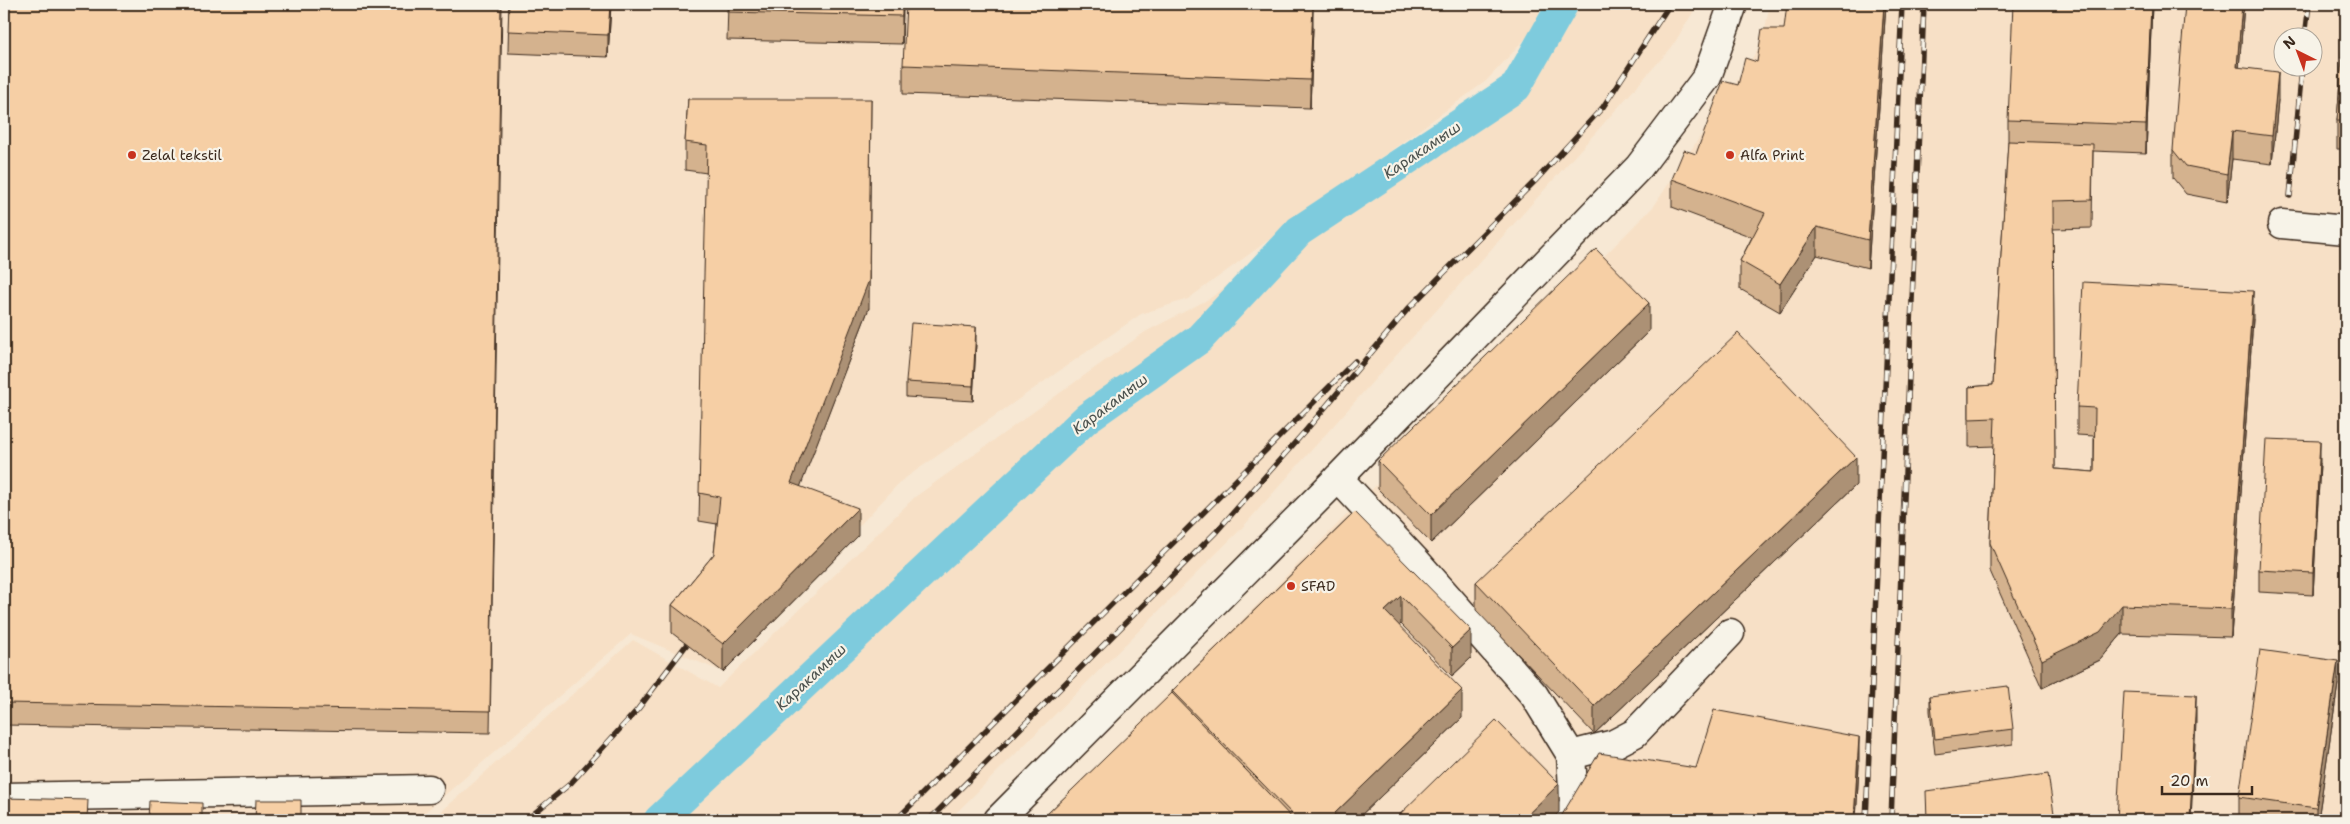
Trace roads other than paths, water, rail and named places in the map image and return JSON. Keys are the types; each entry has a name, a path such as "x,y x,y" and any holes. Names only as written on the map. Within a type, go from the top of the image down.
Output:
{"street":[{"path":"998,820 1338,478 1639,167 1707,77 1733,4"},
{"path":"2282,224 2346,230"},
{"path":"1338,478 1416,560 1534,695 1571,755 1574,805 1563,820"},
{"path":"1571,755 1614,744 1635,733 1730,633"},
{"path":"4,797 428,789"}],"waterway":[{"name":"Каракамыш","path":"659,820 1087,418 1199,339 1299,231 1516,87 1563,4"}],"railway":[{"path":"929,820 1216,532 1307,429 1407,310 1537,179 1603,107 1670,4"},
{"path":"1866,820 1902,4"},
{"path":"1891,820 1924,4"},
{"path":"2306,28 2309,4"},
{"path":"2290,196 2301,78"},
{"path":"896,820 1355,361"},
{"path":"526,820 571,783 638,709 687,644"}],"place":[{"name":"Zelal tekstil","path":"132,155"},
{"name":"Alfa Print","path":"1730,155"},
{"name":"SFAD","path":"1291,586"}]}
